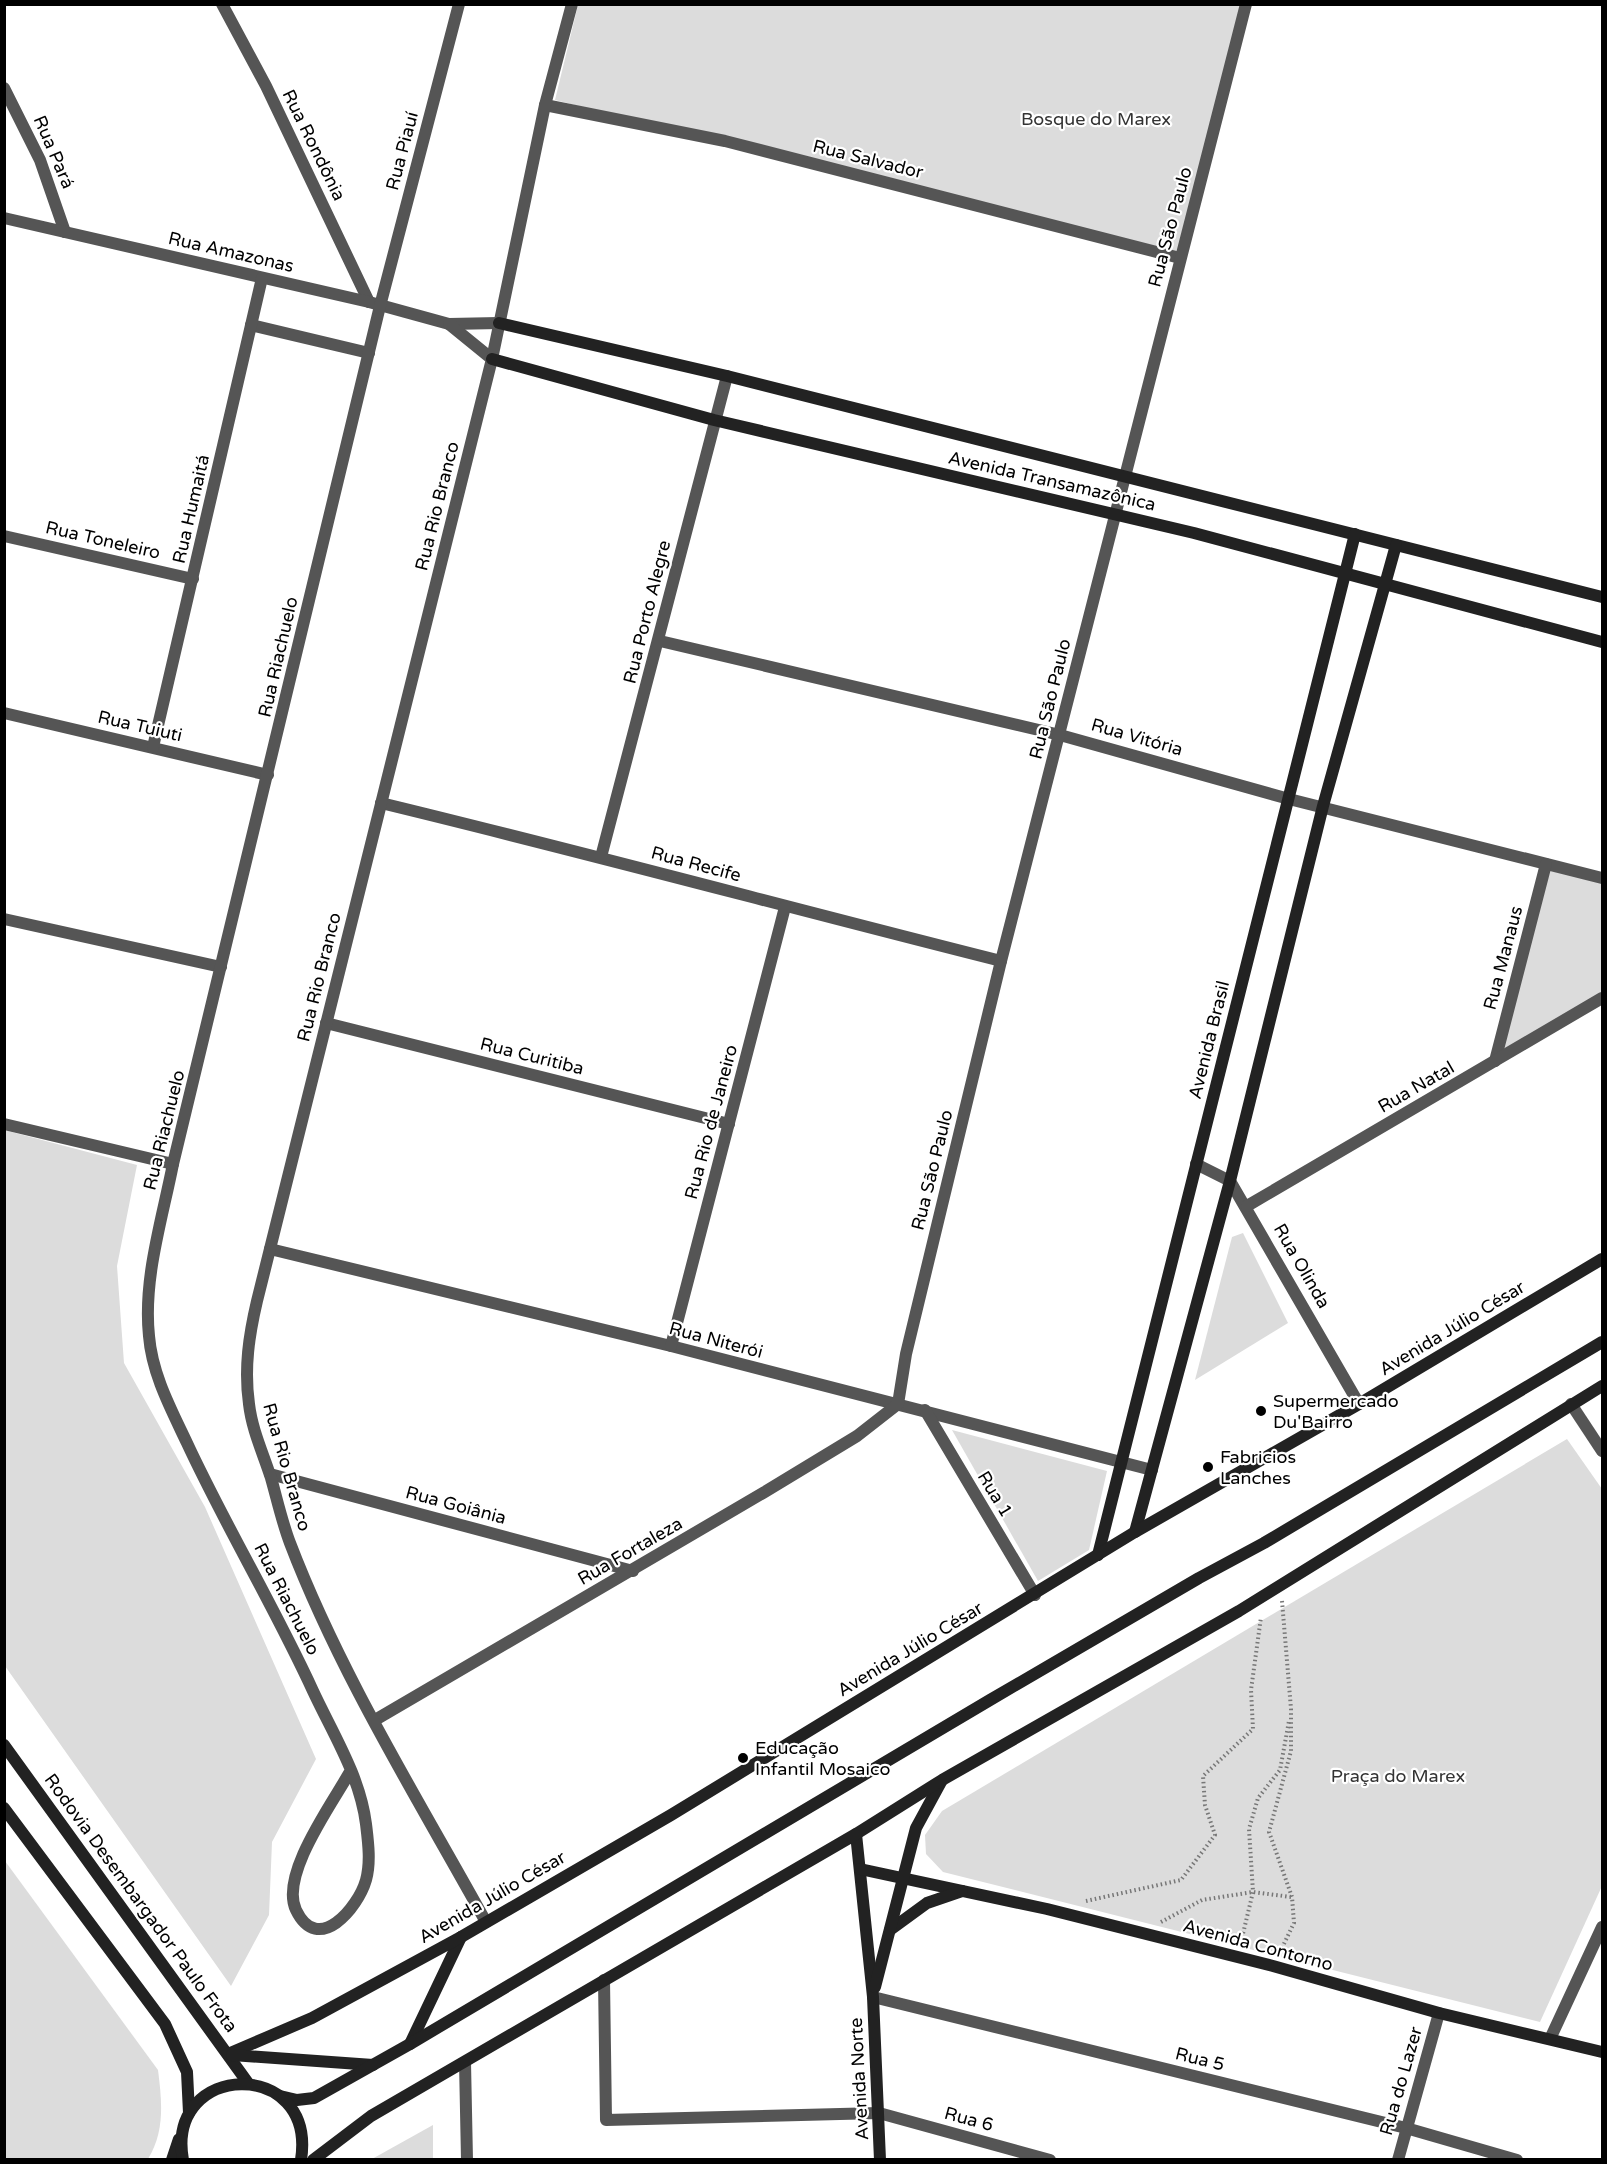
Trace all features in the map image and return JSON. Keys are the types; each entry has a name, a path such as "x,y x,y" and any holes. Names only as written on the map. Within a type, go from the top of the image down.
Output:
{"street":[{"name":"Rua Rondônia","path":"222,4 266,86 375,304"},
{"name":"Rua Piauí","path":"375,304 459,4"},
{"name":"Rua Rio Branco","path":"486,1922 375,1720 327,1626 290,1542 270,1474 256,1437 246,1371 248,1341 492,358 545,105 572,4"},
{"name":"Rua São Paulo","path":"898,1404 906,1354 1001,961 1246,4"},
{"name":"Rua Pará","path":"4,88 40,160 65,232"},
{"name":"Rua Salvador","path":"545,105 725,141 1180,258"},
{"name":"Rua Amazonas","path":"4,218 375,304 449,324 499,323"},
{"name":"Rua Humaitá","path":"153,747 194,579 262,278"},
{"name":"Rua Riachuelo","path":"351,1770 293,1880 295,1908 311,1925 323,1929 337,1924 355,1905 366,1879 369,1845 364,1809 351,1770 286,1632 201,1472 173,1413 153,1358 149,1337 150,1281 173,1164 369,353 375,304"},
{"name":"Avenida Transamazônica","path":"499,323 727,376 1602,597"},
{"name":"Rua Amazonas","path":"449,324 492,358"},
{"path":"251,325 369,353"},
{"name":"Avenida Transamazônica","path":"492,358 714,420 1114,514 1602,642"},
{"name":"Rua Porto Alegre","path":"602,857 660,641 714,420 727,376"},
{"name":"Avenida Brasil","path":"1098,1555 1355,534"},
{"name":"Rua Toneleiro","path":"4,536 194,579"},
{"path":"1135,1532 1230,1181 1323,806 1396,545"},
{"name":"Rua Vitória","path":"660,641 1060,735 1289,799 1602,878"},
{"name":"Rua Tuiuti","path":"4,713 268,775"},
{"name":"Rua Recife","path":"381,803 602,857 785,907 1001,961"},
{"name":"Rua Manaus","path":"1495,1061 1546,864"},
{"name":"Rua Rio de Janeiro","path":"671,1346 785,907"},
{"path":"4,919 221,967"},
{"name":"Rua Natal","path":"1247,1206 1602,998"},
{"name":"Rua Curitiba","path":"326,1023 729,1124"},
{"path":"4,1124 173,1164"},
{"name":"Rua Olinda","path":"1196,1164 1230,1181 1247,1206 1359,1404"},
{"name":"Rua Niterói","path":"270,1249 671,1346 1152,1470"},
{"name":"Avenida Júlio César","path":"228,2054 312,2018 461,1937 671,1815 1135,1532 1359,1404 1602,1259"},
{"path":"280,2096 297,2100 314,2098 410,2044 1000,1694 1199,1578 1282,1533 1602,1342"},
{"path":"313,2160 371,2116 856,1834 942,1780 1281,1585 1602,1386"},
{"name":"Rua Fortaleza","path":"375,1720 633,1571 857,1436 898,1404"},
{"path":"1570,1404 1602,1450"},
{"name":"Rua 1","path":"925,1410 1035,1595"},
{"name":"Rua Goiânia","path":"270,1474 633,1571"},
{"name":"Rodovia Desembargador Paulo Frota","path":"4,1745 184,1989 248,2083"},
{"path":"873,1997 916,1828 942,1780"},
{"path":"4,1808 165,2024 187,2072 189,2113"},
{"path":"856,1834 873,1997"},
{"name":"Avenida Contorno","path":"860,1869 1047,1909 1273,1966 1439,2013 1602,2052"},
{"path":"890,1930 927,1903 962,1891"},
{"path":"1550,2039 1602,1927"},
{"path":"410,2044 461,1937"},
{"name":"Rua 6","path":"604,1980 606,2120 879,2113 1050,2160"},
{"name":"Avenida Norte","path":"873,1997 880,2160"},
{"name":"Rua 5","path":"873,1997 1406,2128 1517,2160"},
{"name":"Rua do Lazer","path":"1398,2160 1439,2013"},
{"path":"228,2054 373,2065"},
{"path":"465,2062 467,2160"},
{"path":"172,2160 189,2113 200,2099 215,2089 231,2084 248,2083 265,2087 280,2096 292,2108 300,2124 303,2142 301,2160"},
{"path":"183,2129 181,2146 183,2160"}],"path":[{"path":"1273,1966 1294,1923 1292,1897 1269,1832 1291,1751 1291,1709 1281,1585"},
{"path":"1080,1902 1181,1880 1215,1835 1205,1804 1203,1776 1253,1730 1251,1690 1264,1595"},
{"path":"1238,1958 1253,1892 1249,1829 1258,1798 1280,1770 1291,1709"},
{"path":"1139,1934 1202,1900 1253,1892 1292,1897"}],"green space":[{"name":"Bosque do Marex","path":"578,5 1246,5 1180,258 555,100"},
{"path":"1547,864 1602,878 1602,992 1496,1054"},
{"path":"4,1130 137,1165 117,1266 124,1363 205,1507 316,1759 272,1842 269,1915 231,1986 5,1666"},
{"path":"1243,1233 1288,1323 1195,1380 1232,1237"},
{"path":"952,1430 1107,1471 1089,1550 1038,1581"},
{"name":"Praça do Marex","path":"1567,1439 1602,1489 1602,1886 1540,2022 943,1872 926,1854 925,1835 942,1811"},
{"path":"5,1861 158,2070 160,2127 148,2159 5,2159"},
{"path":"433,2125 433,2159 372,2159"}],"place":[{"name":"Supermercado Du'Bairro","path":"1261,1411"},
{"name":"Fabricios Lanches","path":"1208,1467"},
{"name":"Educação Infantil Mosaico","path":"743,1758"}]}
